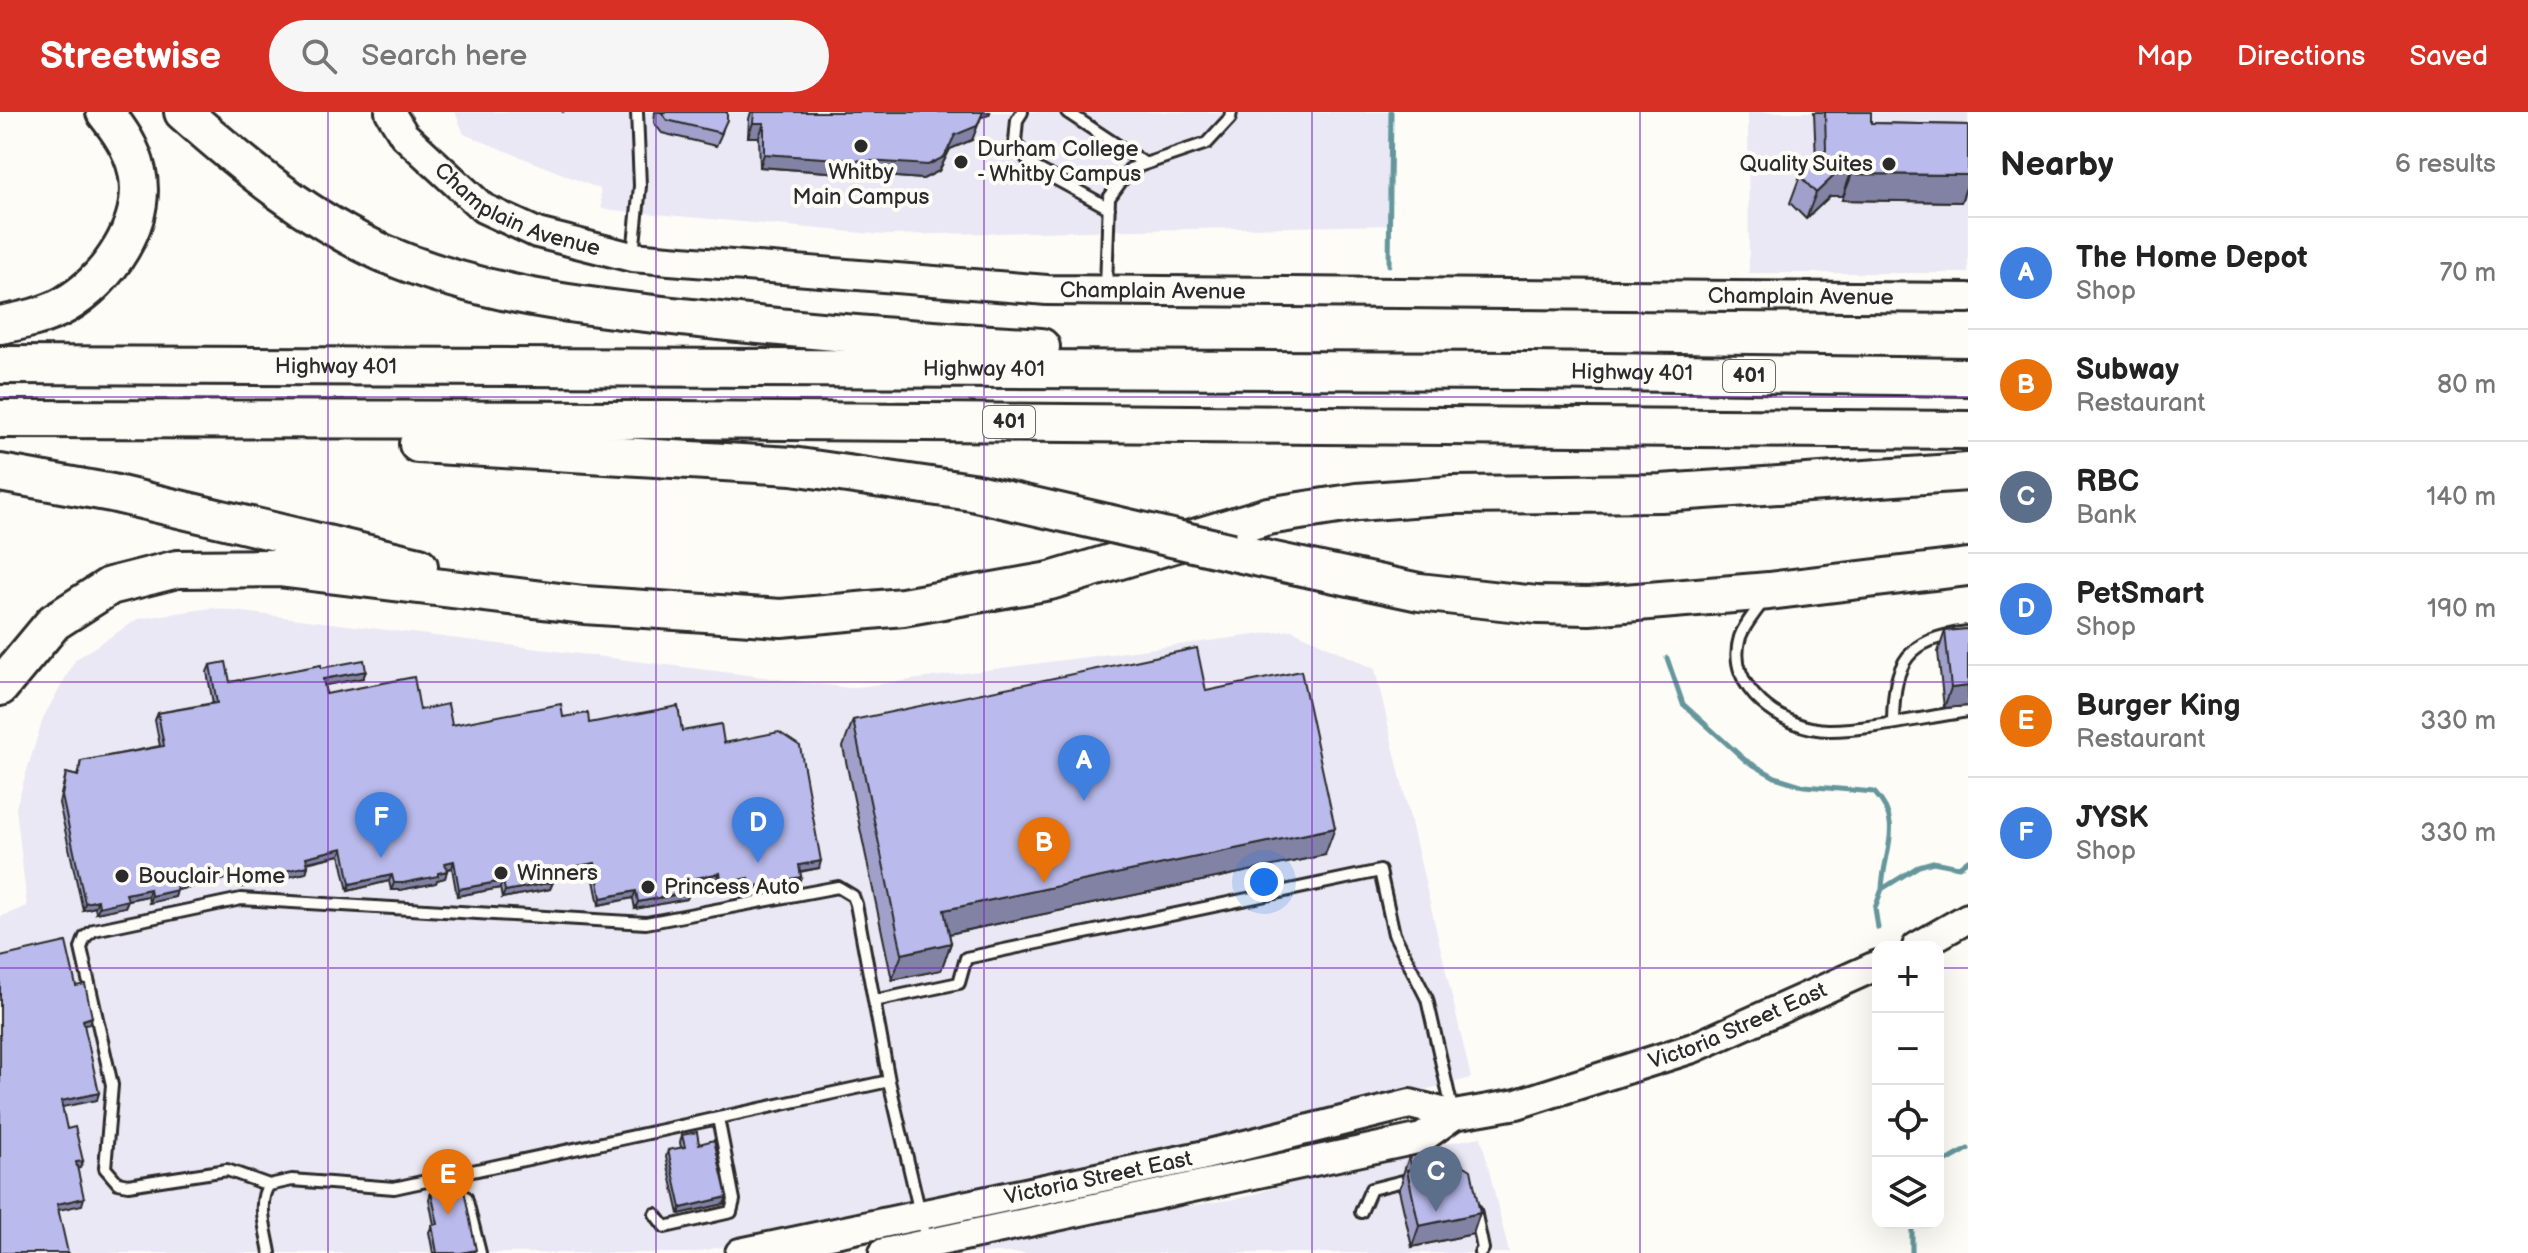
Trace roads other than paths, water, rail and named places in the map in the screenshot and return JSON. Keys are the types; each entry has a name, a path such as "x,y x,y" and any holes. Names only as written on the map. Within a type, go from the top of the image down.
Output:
{"highway":[{"path":"0,325 63,306 100,278 127,237 138,207 137,169 129,147 105,112"},
{"path":"183,112 263,179 343,232 434,274 491,290 582,307 826,333 1107,351 1530,371"},
{"name":"Highway 401","path":"0,365 1530,371 1968,377"},
{"name":"401","path":"0,419 666,420 1968,430"},
{"path":"49,420 220,437 493,446 792,466 925,484 1419,592 1537,605 1589,606 1769,591 1968,567"},
{"path":"0,687 54,622 110,586 177,569 278,568 584,605 781,618 903,607 1050,581 1268,516 1357,502 1452,495 1661,493 1968,472"},
{"path":"0,473 112,493 584,605"}],"main road":[{"name":"Champlain Avenue","path":"390,112 404,135 483,208 537,233 632,257 1047,290 1968,298"},
{"path":"1928,941 1968,918"},
{"name":"Victoria Street East","path":"740,1253 1201,1156 1410,1104 1454,1115 1517,1104 1693,1048 1872,968"},
{"name":"Victoria Street East","path":"884,1253 928,1248 1422,1138 1454,1115"}],"lane":[{"path":"632,257 640,186 637,112"},
{"path":"1022,112 1017,120 1015,142 1032,166 1109,208"},
{"path":"1067,112 1144,163"},
{"path":"1106,290 1109,198 1130,169 1207,143 1230,118 1231,112"},
{"path":"1769,591 1740,638 1740,667 1754,697 1780,718 1827,731 1968,711"},
{"path":"1893,721 1893,696 1900,667 1933,636 1968,632"},
{"path":"874,1001 959,983 966,958 1380,871 1394,934 1427,999 1454,1115"},
{"path":"889,1081 394,1188 292,1180 269,1185 227,1170 128,1185 111,1177 105,1168 112,1085 81,948 85,937 94,930 241,899 646,923 838,887 853,896 856,904 889,1081 928,1248"},
{"path":"655,1214 665,1227 731,1212 734,1200 718,1118"},
{"path":"1361,1212 1371,1189 1403,1181"},
{"path":"269,1185 264,1192 264,1213 270,1253"},
{"path":"466,1197 480,1253"},
{"path":"1473,1202 1483,1249 1480,1253"}],"waterway":[{"path":"1389,265 1391,112"},
{"path":"1667,658 1683,704 1745,760 1775,777 1804,786 1874,792 1883,804 1890,827 1882,889"},
{"path":"1878,928 1875,908 1882,889 1919,866 1933,862 1959,867 1968,860"},
{"path":"1944,1163 1968,1149"},
{"path":"1912,1229 1912,1253"}],"place":[{"name":"Whitby Main Campus","path":"861,146"},
{"name":"Durham College - Whitby Campus","path":"961,162"},
{"name":"Quality Suites","path":"1889,164"},
{"name":"The Home Depot","path":"1084,801"},
{"name":"JYSK","path":"381,858"},
{"name":"PetSmart","path":"758,863"},
{"name":"Winners","path":"501,873"},
{"name":"Bouclair Home","path":"122,876"},
{"name":"Subway","path":"1044,883"},
{"name":"Princess Auto","path":"648,887"},
{"name":"RBC","path":"1436,1212"},
{"name":"Burger King","path":"448,1215"}]}
